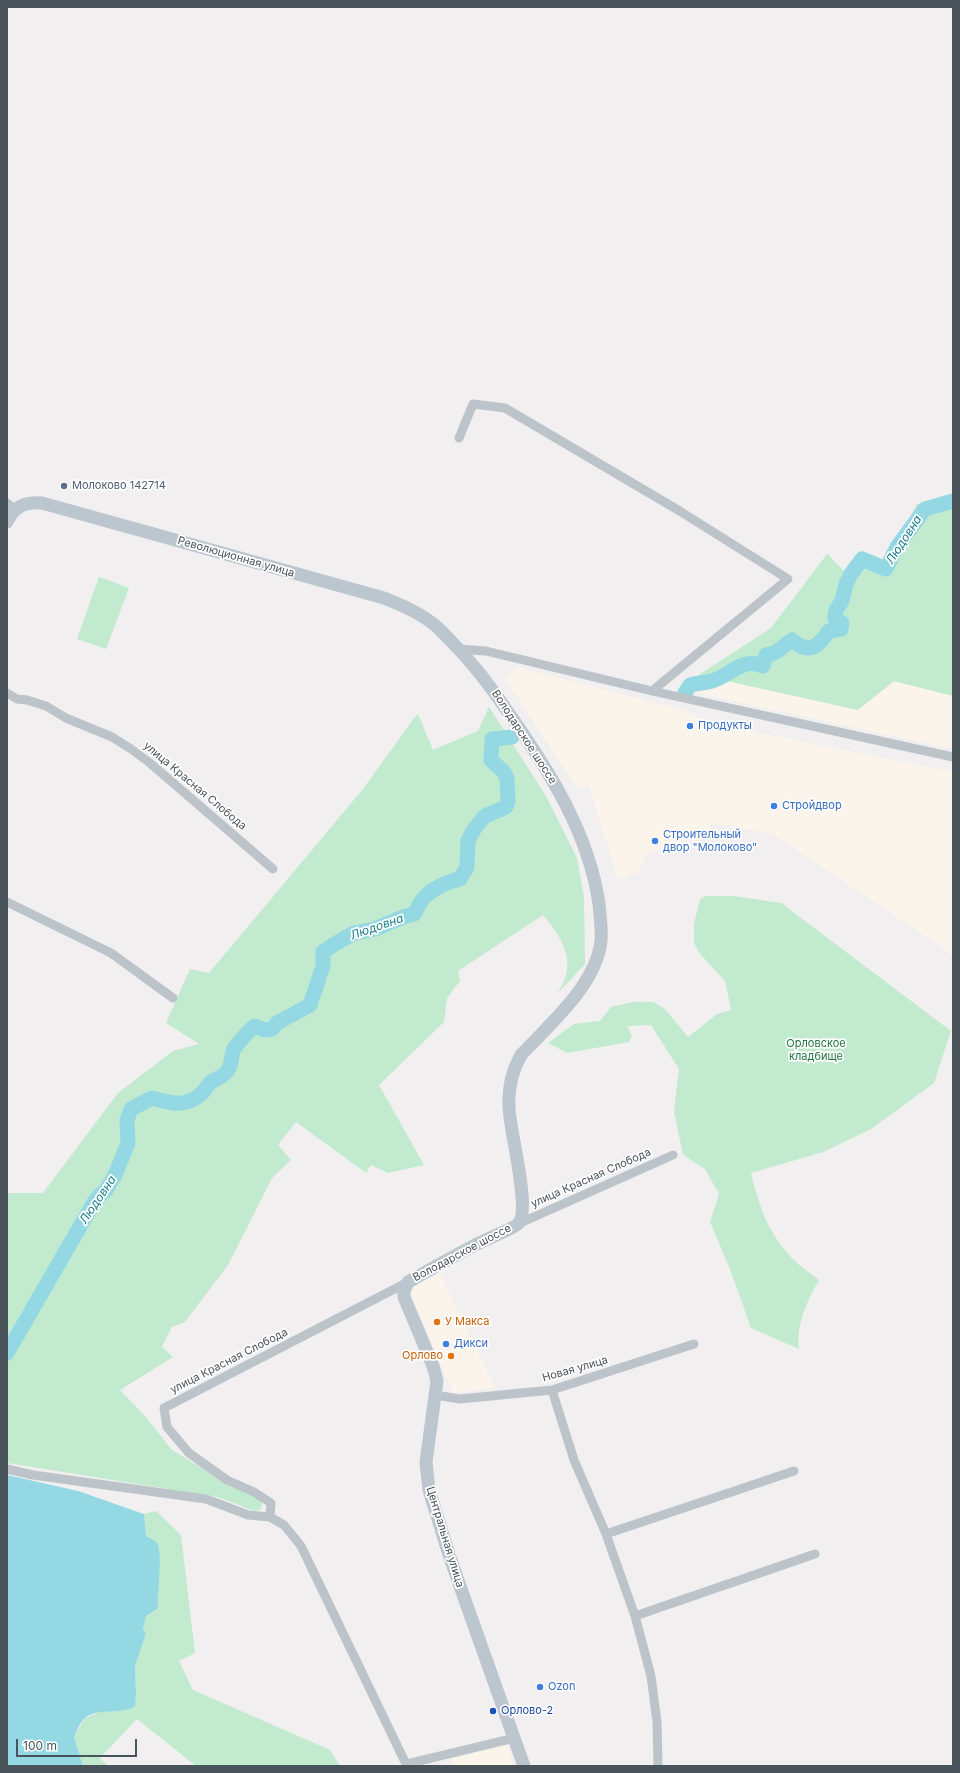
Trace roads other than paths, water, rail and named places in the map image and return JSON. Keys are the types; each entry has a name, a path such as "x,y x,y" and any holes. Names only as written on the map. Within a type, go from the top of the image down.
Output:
{"main road":[{"name":"Революционная улица","path":"7,522 11,506 42,503 384,598 407,608 433,623 459,649"},
{"name":"Володарское шоссе","path":"408,1282 477,1243 518,1224 522,1216 523,1208 509,1108 514,1066 521,1055 580,992 594,965 601,941 600,913 591,865 573,819 541,759 477,667 459,649"},
{"name":"Центральная улица","path":"408,1282 404,1290 404,1297 433,1366 437,1381 426,1462 429,1490 450,1558 524,1766"}],"street":[{"path":"459,438 473,404 505,408 678,510 788,579 652,691"},
{"path":"459,649 486,652 652,691 953,757"},
{"name":"улица Красная Слобода","path":"7,693 17,699 27,700 46,706 66,718 112,738 131,749 150,763 273,868"},
{"path":"7,902 111,953 173,998"},
{"name":"улица Красная Слобода","path":"518,1224 672,1155"},
{"name":"улица Красная Слобода","path":"270,1517 271,1503 254,1492 227,1480 189,1453 166,1427 164,1408 408,1282"},
{"name":"Новая улица","path":"435,1395 460,1399 552,1390 694,1344"},
{"path":"552,1390 574,1460 606,1534 635,1616 651,1676 657,1722 658,1766"},
{"path":"7,1470 206,1499 248,1515 270,1517 284,1525 301,1546 406,1764 514,1738"},
{"path":"606,1534 794,1471"},
{"path":"635,1616 815,1554"}],"water":[{"path":"7,1475 78,1491 144,1514 146,1536 157,1543 159,1548 160,1563 158,1608 146,1616 143,1628 146,1634 135,1666 135,1706 129,1709 95,1713 83,1720 74,1737 83,1766 7,1766"}],"waterway":[{"name":"Людовна","path":"685,693 690,685 712,681 743,665 756,664 763,666 766,655 777,651 792,640 803,647 813,647 817,645 829,631 841,629 842,623 835,618 836,610 842,601 846,584 851,574 862,559 886,569 897,547 925,509 953,501"},
{"name":"Людовна","path":"7,1353 93,1204 106,1190 115,1175 128,1143 127,1120 131,1109 152,1098 171,1103 184,1103 195,1098 202,1093 211,1082 227,1072 234,1049 255,1026 264,1030 272,1029 277,1023 310,1005 323,966 323,952 354,933 375,929 414,914 425,896 434,889 460,879 467,867 468,840 475,828 485,816 506,807 508,802 507,778 503,771 491,760 492,739 512,737"}],"place":[{"name":"Молоково 142714","path":"64,486"},
{"name":"Продукты","path":"690,726"},
{"name":"Стройдвор","path":"774,806"},
{"name":"Строительный двор \"Молоково\"","path":"655,841"},
{"name":"У Макса","path":"437,1322"},
{"name":"Дикси","path":"446,1344"},
{"name":"Орлово","path":"451,1356"},
{"name":"Ozon","path":"540,1687"},
{"name":"Орлово-2","path":"493,1711"}],"park label":[{"name":"Орловское кладбище","path":"816,1050"}]}
